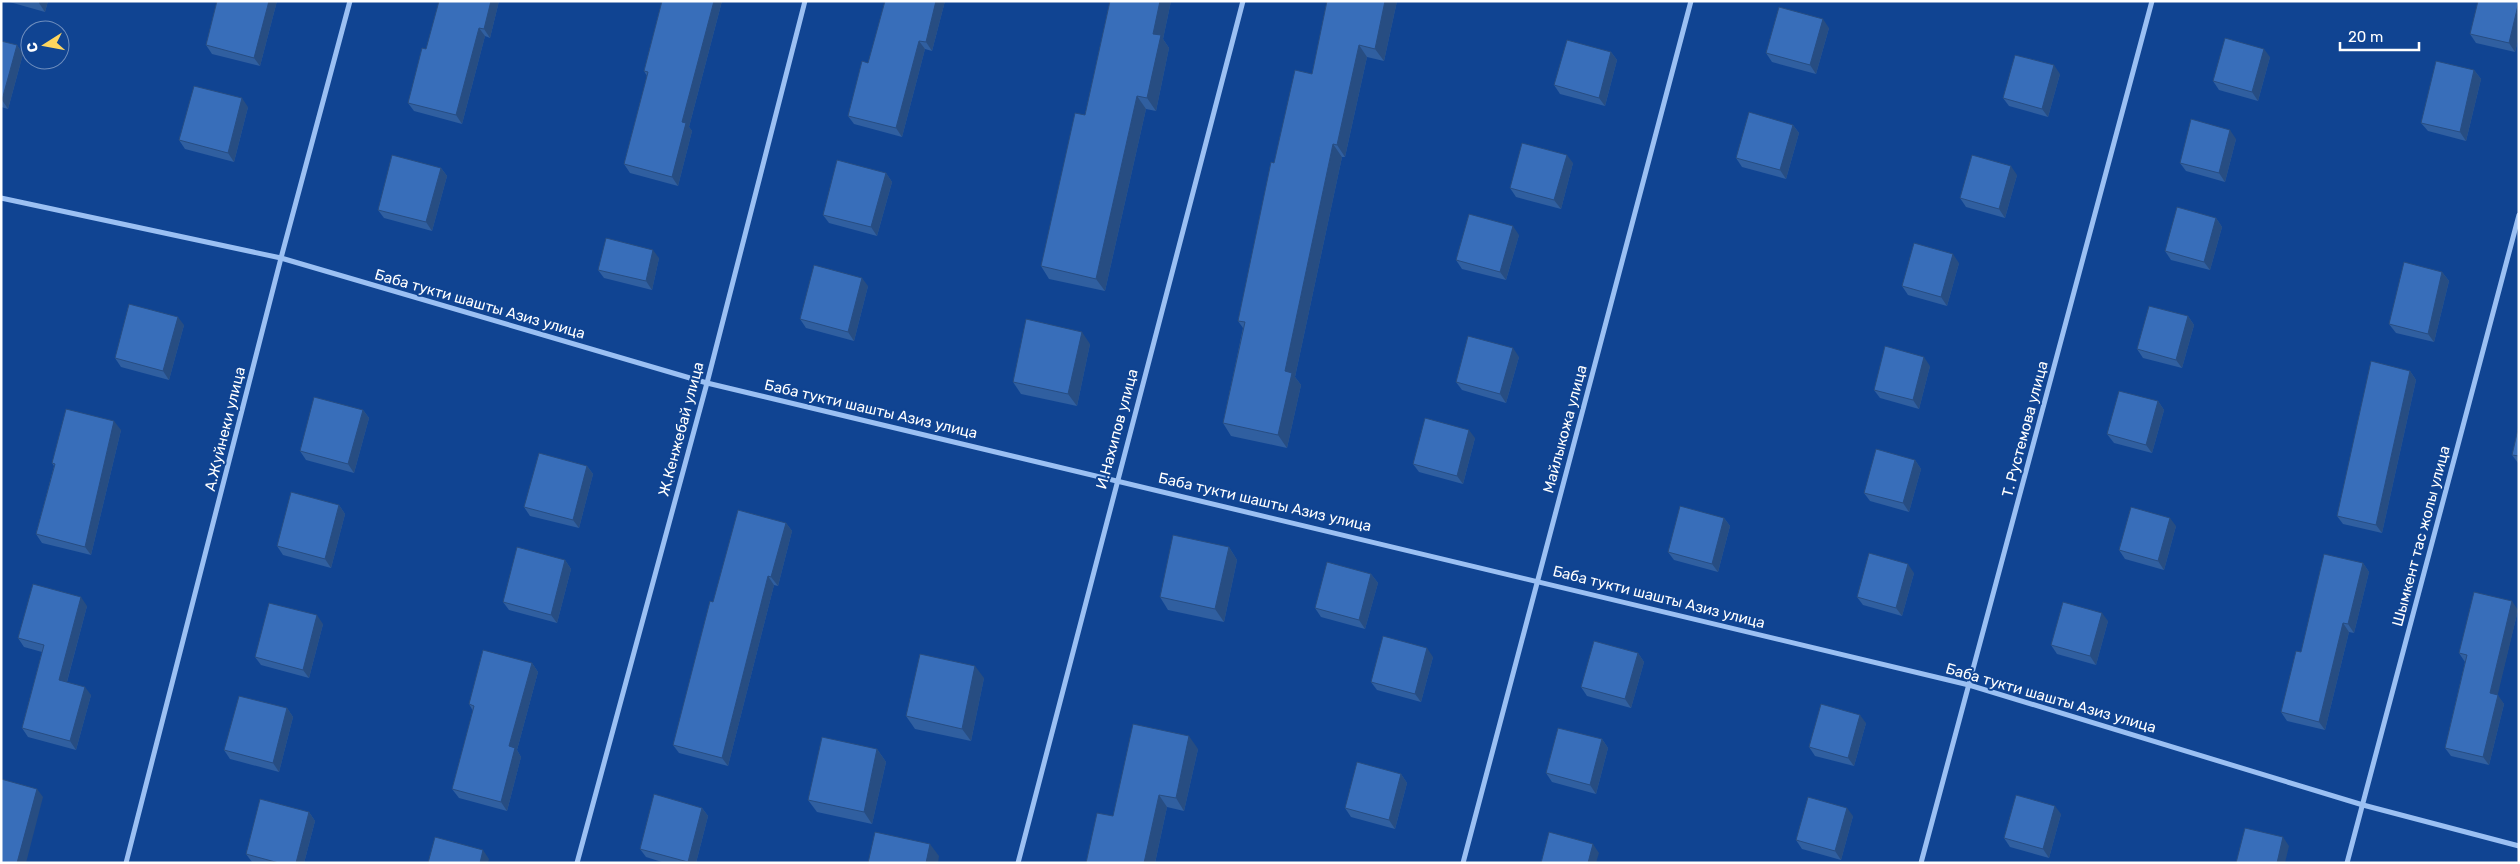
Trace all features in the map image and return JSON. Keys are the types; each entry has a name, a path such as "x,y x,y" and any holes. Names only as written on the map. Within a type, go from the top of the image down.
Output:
{"street":[{"name":"А.Жуйнеки улица","path":"126,863 281,258 350,1"},
{"name":"Ж.Кенжебай улица","path":"577,863 707,383 805,1"},
{"name":"И.Нахипов улица","path":"1018,863 1243,1"},
{"name":"Майлыкожа улица","path":"1463,863 1691,1"},
{"name":"Т. Рустемова улица","path":"1921,863 2152,1"},
{"name":"Баба тукти шашты Азиз улица","path":"1,198 281,258 707,383 1538,580 1969,685 2363,805 2519,846"},
{"name":"Шымкент тас жолы улица","path":"2347,863 2519,215"}],"building":[{"path":"217,1 269,1 254,58 206,45"},
{"path":"439,1 491,1 484,29 479,28 456,115 408,103 422,48 426,49"},
{"path":"662,1 714,1 682,122 686,123 672,177 624,164 648,72 644,71"},
{"path":"885,1 936,1 926,42 919,41 896,128 848,116 862,61 868,63"},
{"path":"1110,1 1160,1 1153,34 1161,35 1147,98 1137,96 1096,279 1041,266 1075,113 1085,115"},
{"path":"1327,1 1385,1 1375,49 1359,45 1337,145 1333,144 1285,371 1292,373 1278,435 1223,423 1245,322 1238,321 1271,162 1274,163 1295,70 1312,74"},
{"path":"2478,1 2519,1 2509,43 2470,34"},
{"path":"1779,7 1823,19 1810,65 1766,53"},
{"path":"2225,38 2264,49 2252,92 2213,81"},
{"path":"1567,40 1611,52 1599,98 1554,85"},
{"path":"1,41 17,45 2,100 1,100"},
{"path":"2015,55 2054,65 2042,109 2003,98"},
{"path":"2436,61 2474,70 2460,132 2421,123"},
{"path":"194,86 242,98 228,153 179,140"},
{"path":"1749,112 1793,125 1780,170 1736,158"},
{"path":"2191,119 2230,130 2219,173 2180,163"},
{"path":"1522,143 1567,155 1554,200 1510,188"},
{"path":"392,155 441,168 426,222 378,210"},
{"path":"1972,155 2011,166 1999,209 1960,198"},
{"path":"837,160 886,173 871,227 823,215"},
{"path":"2177,207 2216,218 2204,262 2165,251"},
{"path":"1469,214 1513,226 1500,272 1456,260"},
{"path":"606,238 653,250 646,281 598,270"},
{"path":"1914,243 1953,254 1941,297 1902,286"},
{"path":"2404,262 2442,272 2428,334 2389,324"},
{"path":"814,265 862,278 848,332 800,319"},
{"path":"129,304 178,317 163,371 115,358"},
{"path":"2149,306 2188,316 2176,360 2137,349"},
{"path":"1026,319 1082,332 1068,394 1013,382"},
{"path":"1468,336 1513,348 1500,394 1456,382"},
{"path":"1885,346 1924,357 1913,400 1874,390"},
{"path":"2371,361 2410,371 2376,525 2337,516"},
{"path":"2119,391 2158,401 2146,445 2107,434"},
{"path":"314,397 363,410 348,464 300,451"},
{"path":"66,409 114,421 85,547 36,534 55,464 52,463"},
{"path":"1425,418 1469,430 1457,476 1413,464"},
{"path":"2519,425 2519,456 2512,455"},
{"path":"1876,449 1915,460 1903,503 1864,493"},
{"path":"539,453 587,466 573,520 524,507"},
{"path":"291,492 339,505 325,559 277,546"},
{"path":"1680,506 1724,518 1712,564 1668,552"},
{"path":"2131,507 2170,518 2158,561 2119,550"},
{"path":"738,510 786,523 771,577 768,576 722,758 673,745 710,601 713,602"},
{"path":"1173,535 1229,547 1215,609 1160,597"},
{"path":"517,547 565,560 551,615 503,602"},
{"path":"1869,553 1908,564 1896,608 1857,597"},
{"path":"2324,554 2363,563 2348,624 2343,623 2319,722 2281,712 2296,651 2301,652"},
{"path":"1327,562 1371,574 1359,620 1315,608"},
{"path":"33,584 81,597 59,680 85,687 70,741 22,728 44,645 18,638"},
{"path":"2474,592 2512,601 2490,693 2498,695 2483,757 2445,748 2467,655 2459,653"},
{"path":"2063,602 2102,613 2090,656 2051,645"},
{"path":"269,603 317,615 303,670 255,657"},
{"path":"1383,636 1427,648 1415,694 1371,682"},
{"path":"1594,641 1638,653 1625,699 1581,687"},
{"path":"483,650 532,663 509,746 515,748 501,802 452,789 474,706 469,704"},
{"path":"920,654 975,666 962,729 906,716"},
{"path":"239,696 287,708 273,763 224,750"},
{"path":"1821,704 1860,715 1848,758 1809,747"},
{"path":"1133,724 1189,736 1176,798 1159,795 1144,863 1086,863 1097,813 1113,816"},
{"path":"1558,728 1602,739 1590,785 1546,773"},
{"path":"822,737 877,749 864,812 808,800"},
{"path":"1357,762 1401,774 1389,820 1345,808"},
{"path":"1,779 37,789 17,863 1,863"},
{"path":"654,794 702,808 688,862 640,849"},
{"path":"2016,795 2055,806 2043,849 2004,838"},
{"path":"1808,797 1847,808 1835,851 1796,840"},
{"path":"260,799 309,812 296,863 279,863 246,854"},
{"path":"2245,828 2283,837 2277,863 2236,863"},
{"path":"875,832 930,844 926,863 868,863"},
{"path":"1549,832 1593,844 1588,863 1541,863"},
{"path":"435,837 483,850 480,863 428,863"}]}
